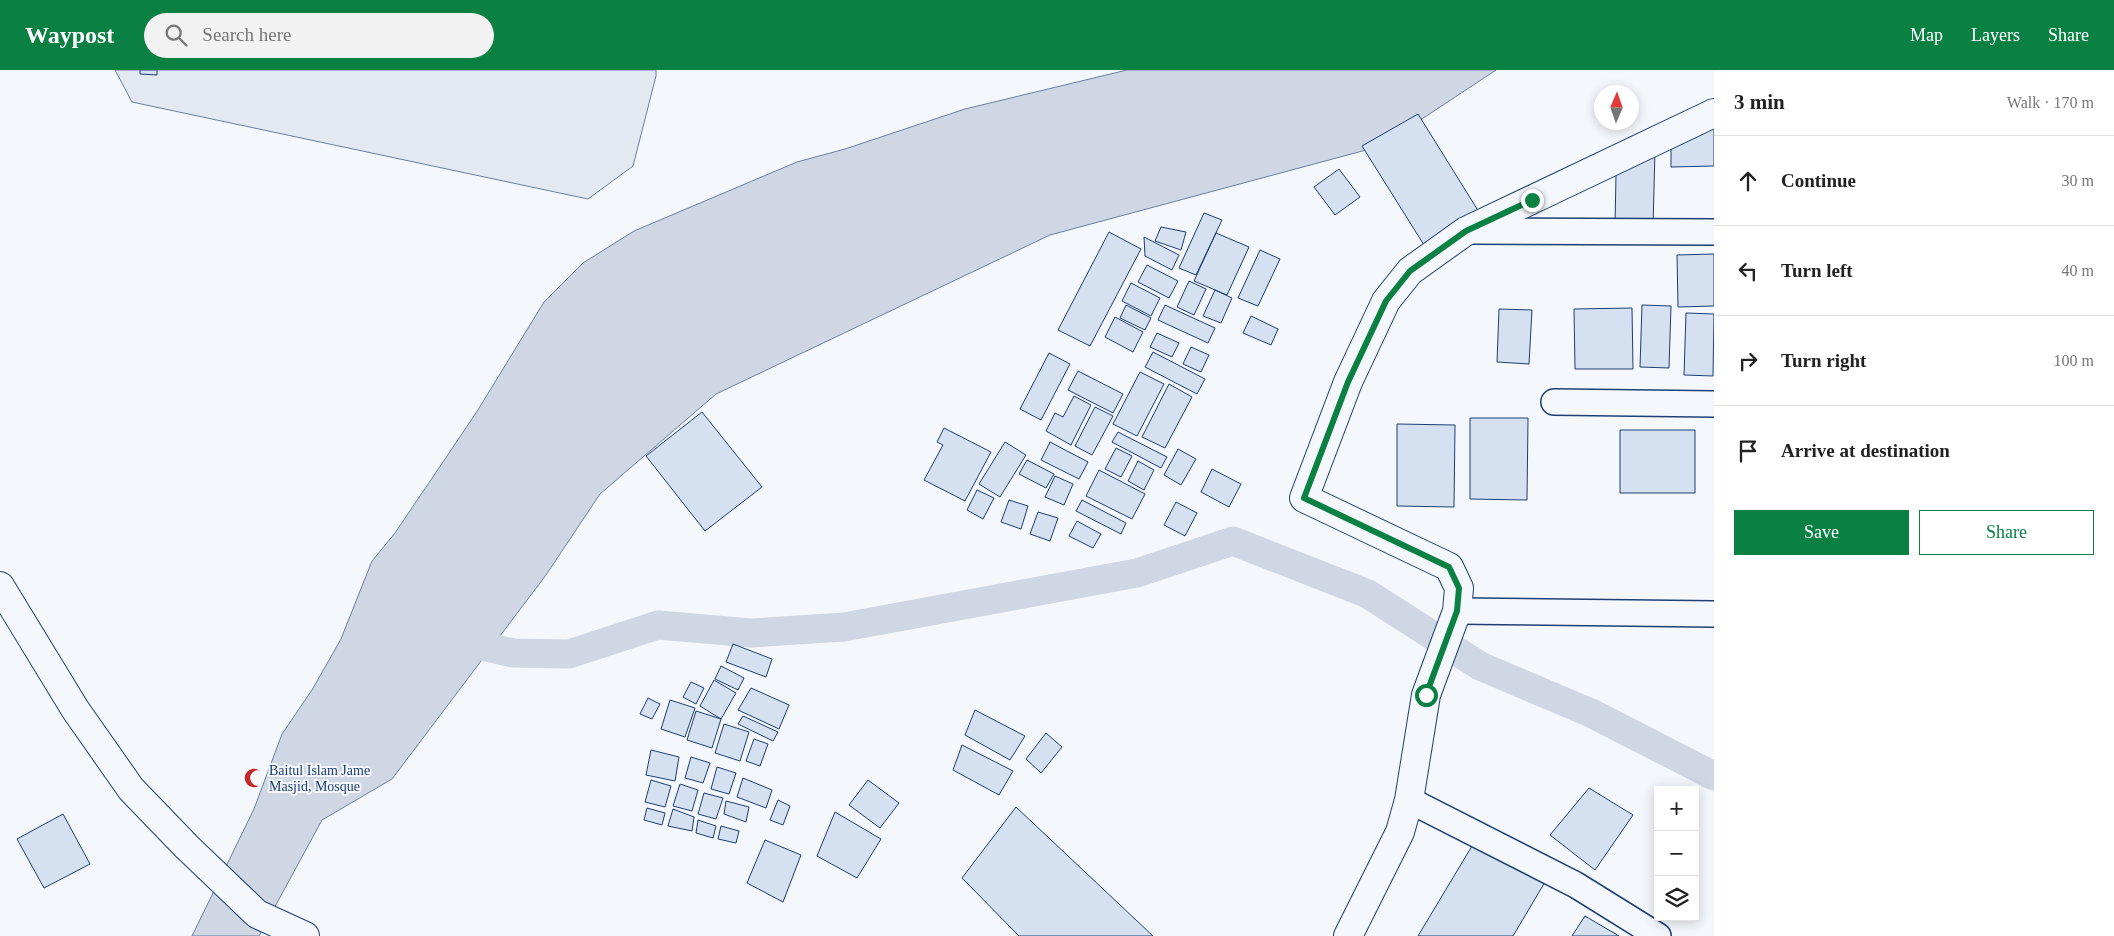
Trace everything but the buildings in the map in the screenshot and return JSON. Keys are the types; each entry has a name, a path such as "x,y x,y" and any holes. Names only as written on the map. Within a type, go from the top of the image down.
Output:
{"main road":[{"path":"1348,936 1400,832 1409,800 1426,695 1457,612 1459,588 1449,567 1304,498 1348,382 1386,301 1410,271 1466,231 1714,113"},
{"path":"0,586 75,709 131,789 257,914 305,936"}],"street":[{"path":"1466,231 1714,232"},
{"path":"1554,402 1714,404"},
{"path":"1457,612 1714,614"},
{"path":"1409,800 1576,885 1658,936"}],"shaded area":[{"path":"115,70 656,70 656,76 633,166 588,199 132,102"},
{"path":"1127,70 1496,70 1381,146 1050,235 716,394 600,494 546,575 392,779 322,820 259,936 192,936 254,809 282,734 312,690 341,639 372,561 395,533 476,413 544,302 583,263 634,231 797,162 845,149 965,109"}],"waterway":[{"path":"452,639 513,653 569,654 658,625 751,633 844,627 1137,573 1233,541 1368,594 1480,666 1591,713 1714,776"}],"place":[{"name":"Baitul Islam Jame Masjid, Mosque","path":"254,778"}],"route":[{"path":"1426,695 1457,611 1459,588 1449,567 1304,498 1348,382 1386,301 1410,271 1466,231 1532,200"}]}
